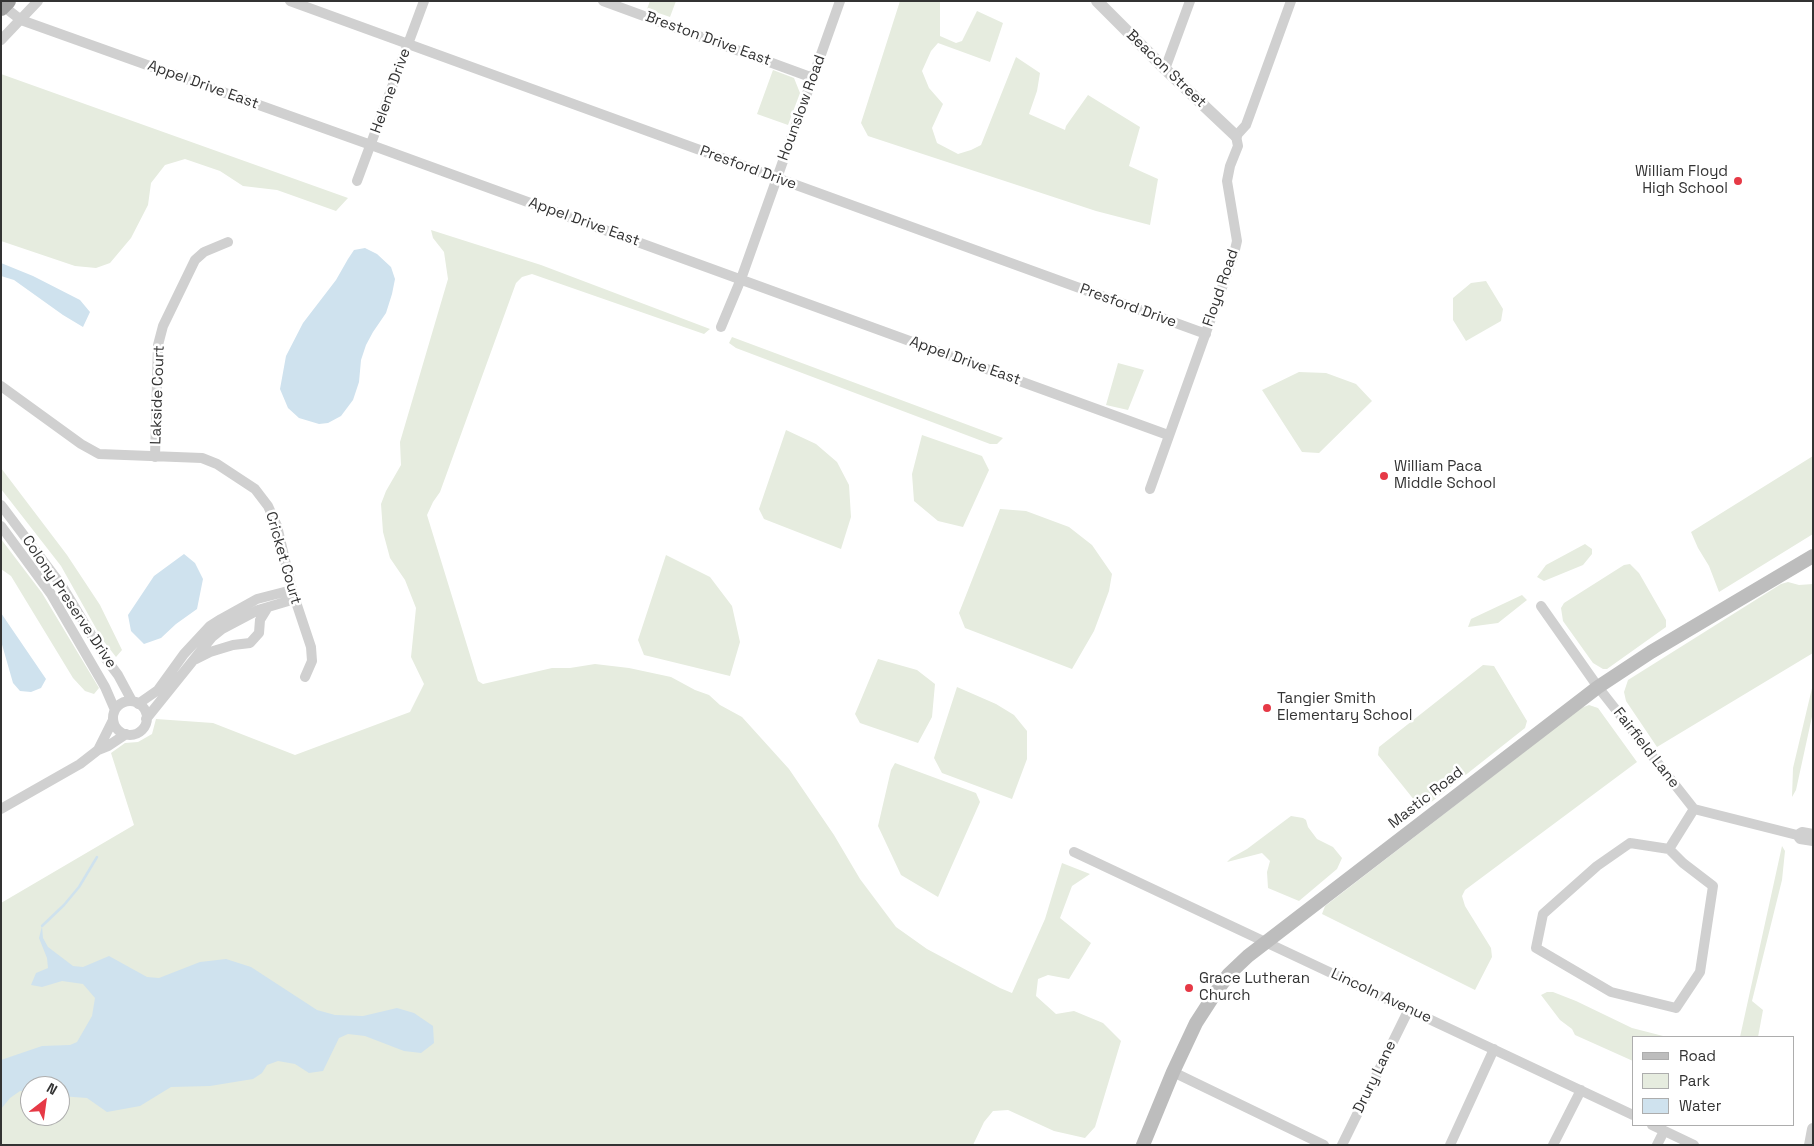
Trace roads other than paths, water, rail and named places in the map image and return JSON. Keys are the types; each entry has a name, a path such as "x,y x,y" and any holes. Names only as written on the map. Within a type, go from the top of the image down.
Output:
{"main road":[{"name":"Mastic Road","path":"1143,1145 1173,1072 1196,1023 1229,974 1266,941 1598,687 1683,633 1813,556"}],"street":[{"path":"1,40 38,1"},
{"name":"Presford Drive","path":"290,1 1206,334"},
{"name":"Helene Drive","path":"357,181 424,1"},
{"name":"Breston Drive East","path":"603,1 813,78"},
{"name":"Hounslow Road","path":"722,327 741,279 840,1"},
{"name":"Beacon Street","path":"1097,1 1236,136"},
{"path":"1165,69 1190,1"},
{"name":"Floyd Road","path":"1150,490 1234,254 1237,241 1227,181 1230,166 1238,146 1236,136 1246,125 1291,1"},
{"name":"Appel Drive East","path":"4,5 21,20 371,145 1168,435"},
{"name":"Lakside Court","path":"156,457 158,346 163,326 195,260 204,252 228,242"},
{"name":"Cricket Court","path":"1,386 81,444 98,454 202,458 217,464 255,489 268,506 276,526 294,595 311,647 312,661 305,677"},
{"name":"Colony Preserve Drive","path":"1,505 57,578 135,703"},
{"name":"Colony Preserve Drive","path":"1,526 51,594 105,687 114,715"},
{"path":"98,750 114,715 122,703 135,703 158,690 184,654 202,634 220,619 253,612 294,595"},
{"path":"193,661 210,652 233,644 250,643 259,633 253,612 257,599 294,595"},
{"name":"Fairfield Lane","path":"1542,606 1598,687 1694,809"},
{"path":"114,715 117,729 126,734 139,732 144,727 146,719 212,637 253,612"},
{"path":"135,703 144,710 146,719"},
{"path":"1,810 80,764 98,750 126,734"},
{"path":"1669,849 1694,809 1797,834 1802,832 1813,834"},
{"path":"1797,834 1800,839 1813,841"},
{"path":"1630,843 1669,849 1712,886 1700,972 1676,1008 1611,992 1536,948 1543,914 1597,866 1630,843"},
{"name":"Lincoln Avenue","path":"1074,852 1266,941 1632,1116"},
{"name":"Drury Lane","path":"1342,1145 1409,1009"},
{"path":"1450,1145 1494,1049"},
{"path":"1173,1072 1324,1145"},
{"path":"1553,1145 1581,1090"},
{"path":"1654,1126 1694,1145"},
{"path":"1810,1145 1813,1129"},
{"path":"1657,1145 1664,1131"}],"water":[{"path":"365,248 377,254 391,267 395,279 386,313 366,345 361,360 359,382 353,400 341,416 328,423 319,424 299,418 288,408 280,389 286,356 303,323 336,280 354,250"},
{"path":"1,263 33,276 80,300 90,312 83,327 14,280 1,276"},
{"path":"184,554 195,563 203,579 197,609 161,638 144,644 131,631 128,615 154,576"},
{"path":"1,613 46,679 41,688 31,692 20,691 13,683 1,641"},
{"path":"42,926 43,938 48,947 73,966 83,967 109,956 147,977 159,978 200,962 226,959 251,967 317,1010 335,1015 363,1016 397,1008 414,1013 433,1026 434,1043 421,1053 404,1051 365,1036 348,1034 339,1038 323,1071 309,1073 295,1064 278,1061 267,1065 262,1073 253,1079 210,1086 171,1087 140,1106 107,1112 87,1098 70,1097 70,1076 20,1076 20,1091 10,1098 1,1109 1,1060 42,1046 70,1045 77,1042 92,1016 95,998 83,984 62,981 42,987 31,985 36,973 48,968 47,958 39,938"}],"waterway":[{"path":"42,926 64,905 79,887 97,857"}],"place":[{"name":"William Floyd High School","path":"1738,181"},
{"name":"William Paca Middle School","path":"1384,476"},
{"name":"Tangier Smith Elementary School","path":"1267,708"},
{"name":"Grace Lutheran Church","path":"1189,988"}]}
